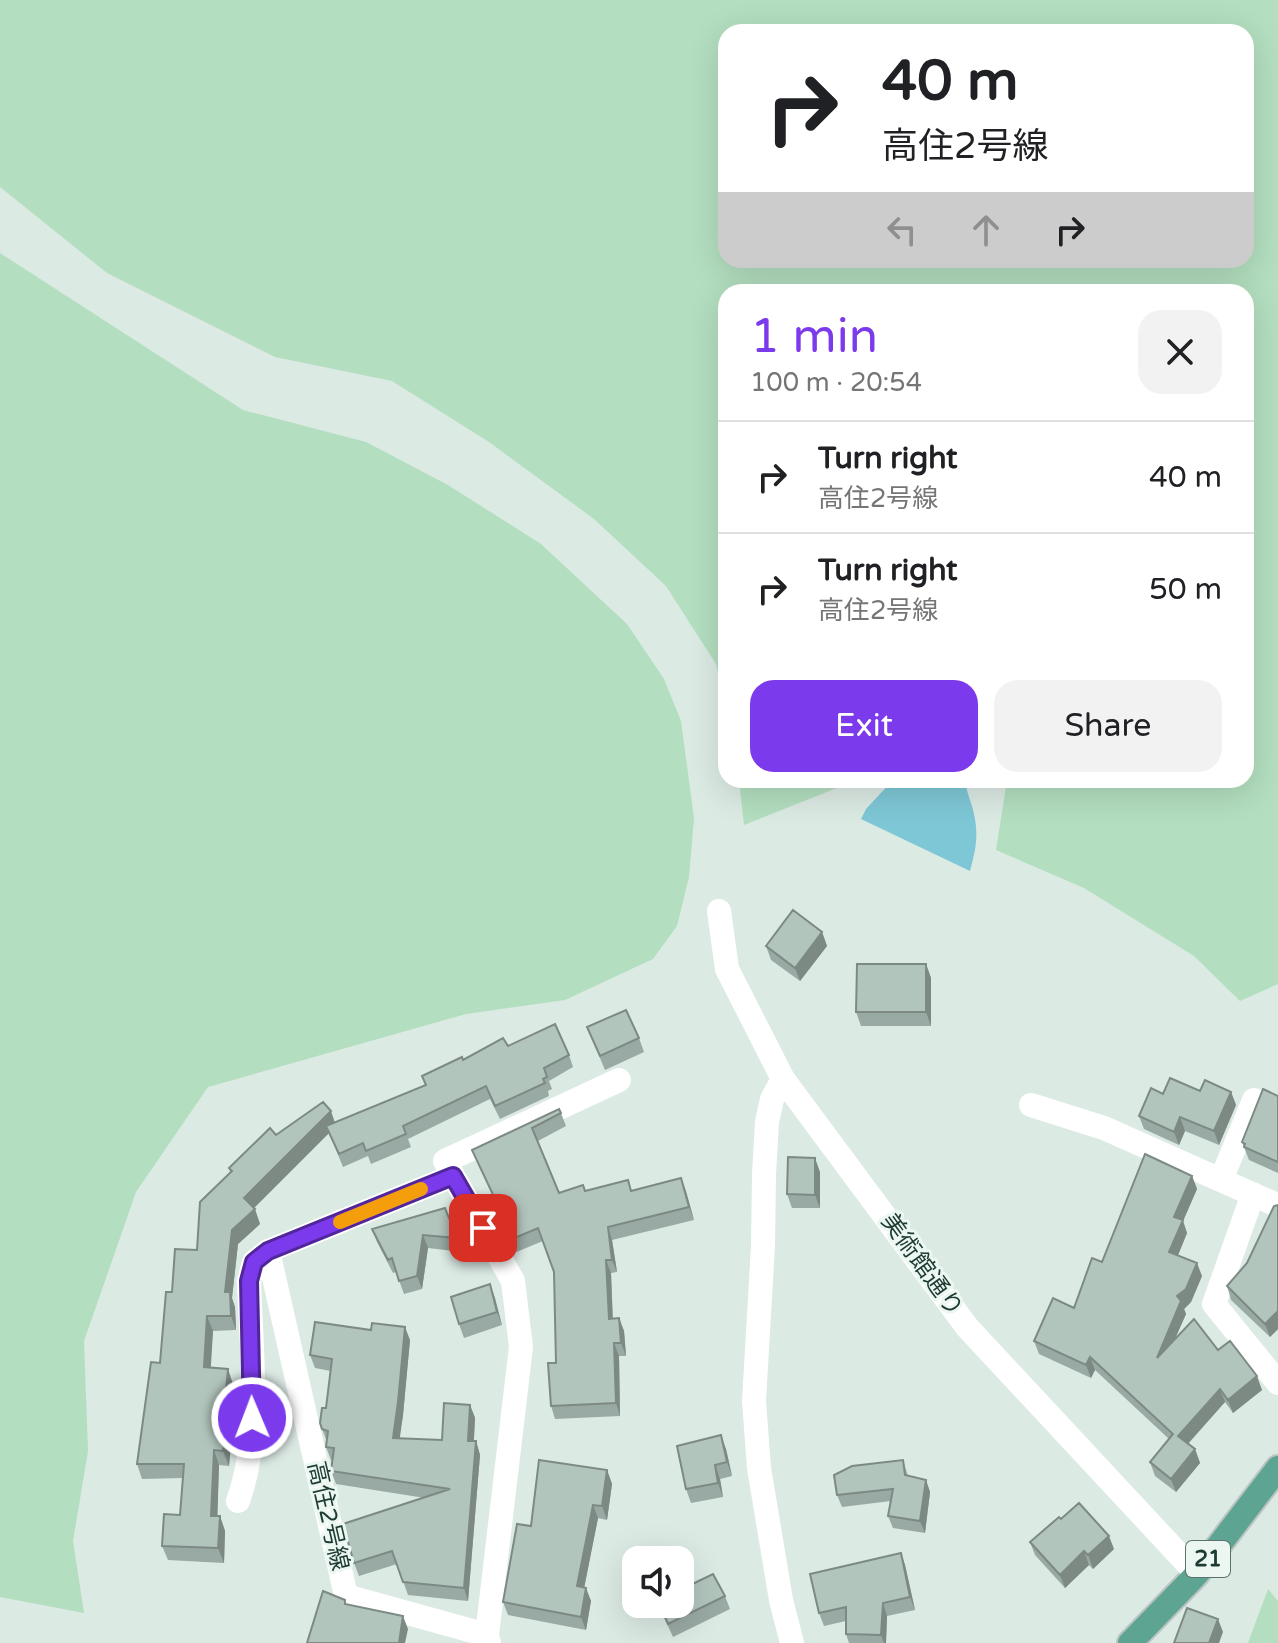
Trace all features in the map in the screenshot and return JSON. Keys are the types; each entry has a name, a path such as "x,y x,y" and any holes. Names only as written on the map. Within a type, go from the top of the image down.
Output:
{"main road":[{"name":"21","path":"1130,1643 1197,1574 1278,1468"}],"street":[{"name":"美術館通り","path":"719,911 727,969 783,1079 967,1327 1197,1574"},
{"path":"783,1079 772,1099 767,1122 754,1401 759,1468 781,1600 792,1643"},
{"path":"238,1501 246,1480 252,1440 249,1281 254,1262 268,1251 453,1176 445,1161 619,1080"},
{"path":"1221,1180 1254,1100"},
{"path":"1031,1105 1104,1128 1277,1205"},
{"name":"高住2号線","path":"268,1251 346,1596 488,1639 521,1347 513,1281 453,1176"},
{"path":"1253,1194 1214,1304 1278,1383"}],"green space":[{"path":"0,0 1278,0 1278,984 1240,1001 1194,956 1084,888 996,850 1006,788 1254,788 1254,284 718,284 718,672 666,586 594,519 489,442 392,381 275,357 107,273 0,187"},
{"path":"0,253 243,410 366,442 448,485 541,544 627,624 664,679 681,721 694,818 689,877 677,926 653,959 565,1000 466,1014 208,1087 136,1192 84,1341 88,1451 73,1541 84,1613 0,1597"},
{"path":"740,788 837,788 744,825"},
{"path":"1268,1589 1278,1601 1278,1643 1248,1643"}],"water":[{"path":"886,788 967,788 976,831 970,871 861,819"}],"building":[{"path":"793,910 822,932 795,968 766,946"},
{"path":"857,964 926,964 926,1012 856,1012"},
{"path":"626,1010 639,1038 600,1056 587,1027"},
{"path":"555,1024 569,1055 544,1068 545,1083 495,1106 486,1086 403,1126 406,1134 366,1151 363,1143 339,1154 326,1126 426,1085 422,1076 462,1057 463,1060 503,1038 508,1046"},
{"path":"1170,1078 1200,1091 1205,1080 1231,1092 1214,1131 1180,1117 1174,1132 1139,1116 1151,1088 1163,1094"},
{"path":"1263,1089 1278,1096 1278,1162 1244,1147 1242,1142"},
{"path":"323,1102 331,1111 244,1198 255,1209 232,1230 225,1292 230,1292 231,1316 207,1316 204,1367 228,1369 224,1410 228,1410 223,1451 214,1450 211,1516 220,1516 218,1548 162,1546 164,1514 180,1515 184,1464 137,1464 151,1362 160,1363 166,1292 172,1292 175,1249 197,1250 200,1202 232,1171 229,1168 270,1128 276,1135"},
{"path":"559,1109 561,1113 532,1128 559,1193 583,1185 585,1191 628,1180 631,1191 681,1178 689,1207 608,1227 612,1260 606,1260 609,1319 619,1318 621,1343 614,1343 616,1403 551,1406 548,1363 556,1363 554,1272 538,1228 510,1240 504,1218 472,1150"},
{"path":"1145,1154 1192,1176 1174,1217 1183,1220 1169,1252 1197,1263 1186,1289 1177,1296 1181,1301 1157,1358 1194,1319 1218,1350 1230,1341 1257,1376 1228,1400 1220,1389 1178,1436 1195,1449 1171,1479 1150,1462 1173,1434 1090,1357 1086,1365 1034,1341 1053,1298 1074,1308 1092,1258 1102,1262"},
{"path":"788,1157 815,1158 815,1195 787,1194"},
{"path":"1278,1205 1278,1311 1265,1324 1227,1286 1247,1263 1274,1206"},
{"path":"445,1208 457,1238 423,1235 417,1276 399,1281 392,1258 388,1260 372,1229"},
{"path":"490,1284 497,1312 459,1324 451,1297"},
{"path":"315,1322 371,1330 372,1323 405,1327 393,1438 442,1440 444,1403 470,1405 468,1441 476,1441 464,1588 403,1582 392,1551 354,1563 343,1524 450,1489 331,1471 334,1448 326,1447 328,1431 322,1429 320,1423 322,1408 326,1408 332,1359 310,1355"},
{"path":"721,1435 727,1462 715,1465 718,1483 686,1489 677,1446"},
{"path":"539,1460 607,1470 602,1506 593,1505 577,1586 586,1588 581,1617 503,1602 517,1524 531,1526"},
{"path":"903,1460 905,1475 926,1480 920,1521 888,1516 893,1489 837,1495 834,1475 852,1466"},
{"path":"1079,1503 1109,1536 1088,1555 1084,1551 1060,1575 1030,1542"},
{"path":"901,1553 910,1597 883,1603 881,1635 846,1634 846,1607 819,1613 810,1574"},
{"path":"713,1574 725,1596 694,1611 694,1583"},
{"path":"323,1591 345,1600 345,1604 403,1616 399,1643 307,1643"},
{"path":"1187,1608 1218,1619 1209,1643 1174,1643"},
{"path":"665,1618 680,1618 668,1624"}],"slow traffic":[{"path":"340,1222 421,1189"}],"route":[{"path":"252,1418 249,1281 254,1262 268,1251 453,1176 483,1228"}]}
